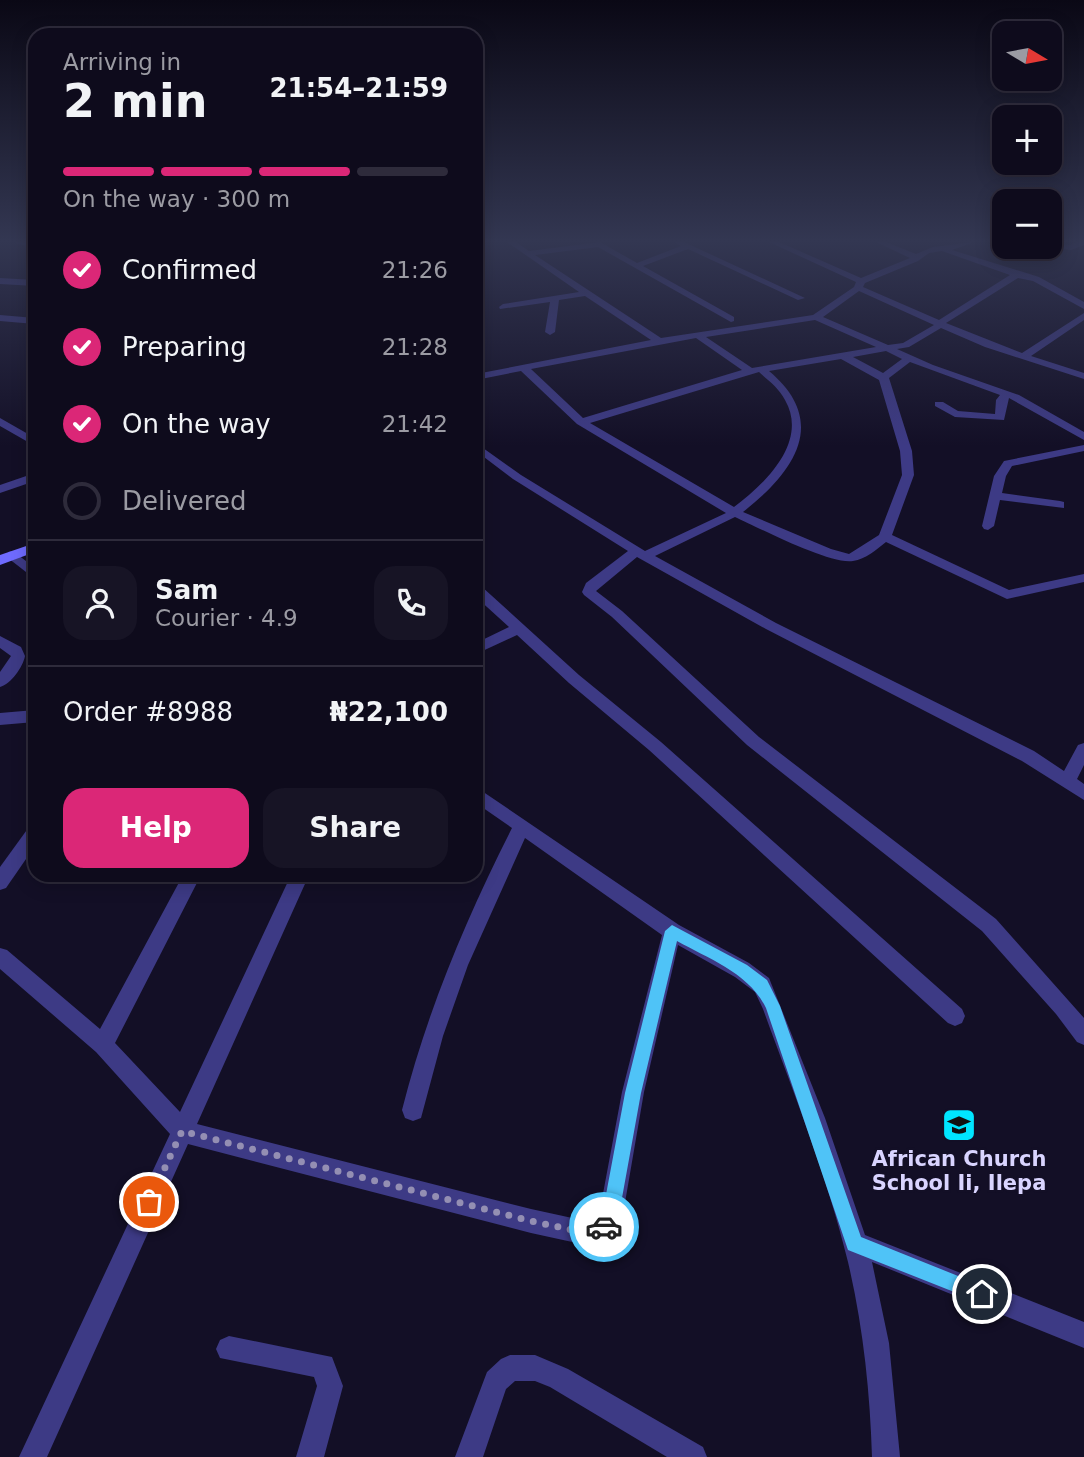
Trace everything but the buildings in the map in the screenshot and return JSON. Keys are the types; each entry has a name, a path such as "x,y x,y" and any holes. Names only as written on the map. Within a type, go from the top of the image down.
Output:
{"main road":[{"path":"6,557 28,549"}],"street":[{"path":"550,332 553,310"},
{"path":"612,310 659,341"},
{"path":"715,310 731,319"},
{"path":"483,376 696,334 816,317 825,310"},
{"path":"912,310 988,345 1084,376"},
{"path":"581,422 756,371 905,345 962,310"},
{"path":"1025,355 1084,316"},
{"path":"816,317 908,359 1007,394 1084,437"},
{"path":"0,318 28,320"},
{"path":"696,334 785,389 792,401 798,435 793,451 779,474 735,513 640,554 591,586 589,592 617,614 753,741 989,925 1063,1007 1084,1035"},
{"path":"524,368 581,422 735,513 837,556 858,556 885,537 908,475 909,463 884,379 842,355"},
{"path":"884,379 889,372 908,359"},
{"path":"939,404 955,414 1000,418 1001,400 1007,394"},
{"path":"0,421 28,439"},
{"path":"0,434 12,429"},
{"path":"988,526 1000,476 1008,463 1084,448"},
{"path":"483,451 517,477 640,554 771,626 1028,756 1084,793"},
{"path":"0,489 28,479"},
{"path":"995,496 1060,505"},
{"path":"885,537 1006,595 1083,579"},
{"path":"6,557 28,571"},
{"path":"483,595 955,1016"},
{"path":"483,646 520,628"},
{"path":"0,641 16,651 18,656 17,662 0,682"},
{"path":"0,719 28,717"},
{"path":"1067,782 1084,749"},
{"path":"483,799 672,931 742,970 762,985 772,1006 855,1243 873,1325 885,1419 886,1457"},
{"path":"413,1110 454,974 482,905 521,827"},
{"path":"0,882 28,842"},
{"path":"103,1045 188,882"},
{"path":"33,1457 297,882"},
{"path":"0,957 103,1045 182,1131 586,1233 600,1232 610,1220 633,1093 672,931"},
{"path":"855,1243 1084,1335"},
{"path":"229,1349 323,1366 330,1386 310,1457"},
{"path":"469,1457 496,1381 510,1368 535,1368 559,1378 693,1457"}],"way so far":[{"path":"149,1202 182,1131 531,1221 586,1233 600,1232 604,1227"}],"place":[{"name":"African Church School Ii, Ilepa","path":"959,1125"}],"route":[{"path":"604,1227 610,1220 633,1093 672,931 742,970 762,985 772,1006 855,1243 982,1294"}]}
